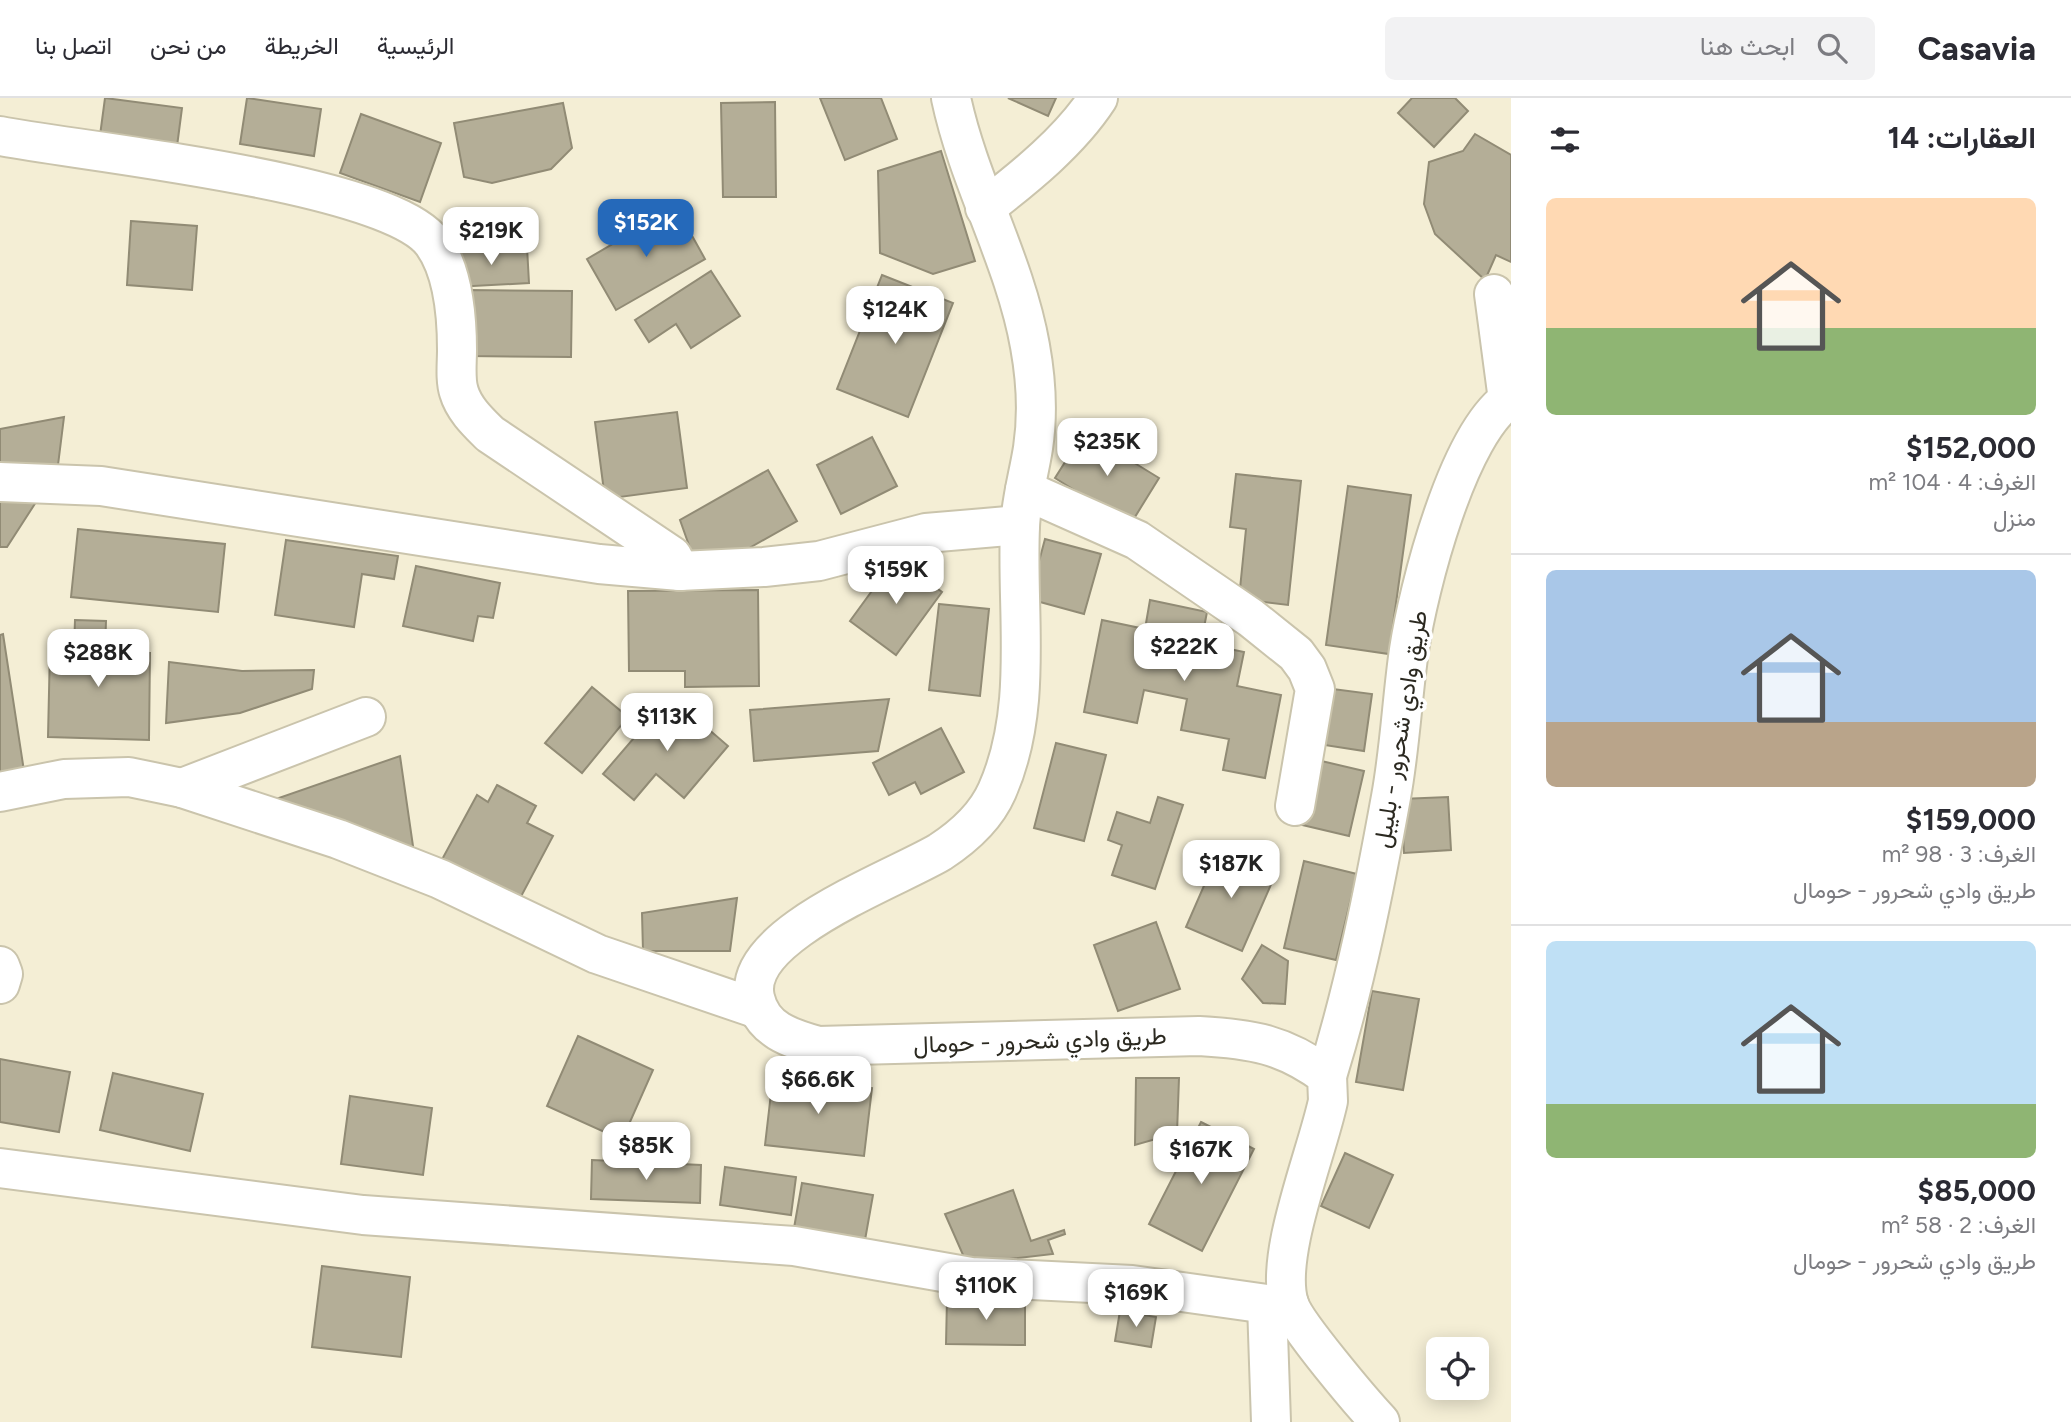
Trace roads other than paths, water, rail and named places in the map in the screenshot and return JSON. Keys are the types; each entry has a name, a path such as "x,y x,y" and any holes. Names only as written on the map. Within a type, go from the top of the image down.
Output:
{"street":[{"path":"4,793 64,779 129,777 182,788 338,839 440,879 597,954 758,1009 754,974 768,954 797,926 942,851 970,830 997,793 1008,759 1020,700 1023,507 1034,446 1036,393 1030,345 1005,260 959,135 951,98"},
{"path":"985,208 1021,179 1086,116 1098,98"},
{"path":"0,135 242,175 373,206 414,224 432,242 446,267 457,343 458,391 468,410 490,435 672,556 680,571"},
{"path":"1494,294 1509,399"},
{"name":"طريق وادي شحرور - بليبل","path":"1327,1076 1345,1017 1370,910 1391,797 1409,650 1423,584 1463,466 1479,435 1509,399"},
{"path":"0,482 101,486 599,564 680,571 818,561 1023,507 1137,540 1251,618 1296,653 1307,669 1315,689 1295,806"},
{"path":"182,788 366,717"},
{"path":"0,966 3,974 0,984"},
{"name":"طريق وادي شحرور - حومال","path":"758,1009 763,1019 784,1036 818,1046 1199,1036 1234,1038 1274,1045 1327,1076"},
{"path":"1271,1422 1278,1304 1287,1256 1328,1101 1327,1076"},
{"path":"0,1168 363,1215 794,1246 971,1277 1132,1284 1278,1304 1302,1326 1380,1422"}]}
